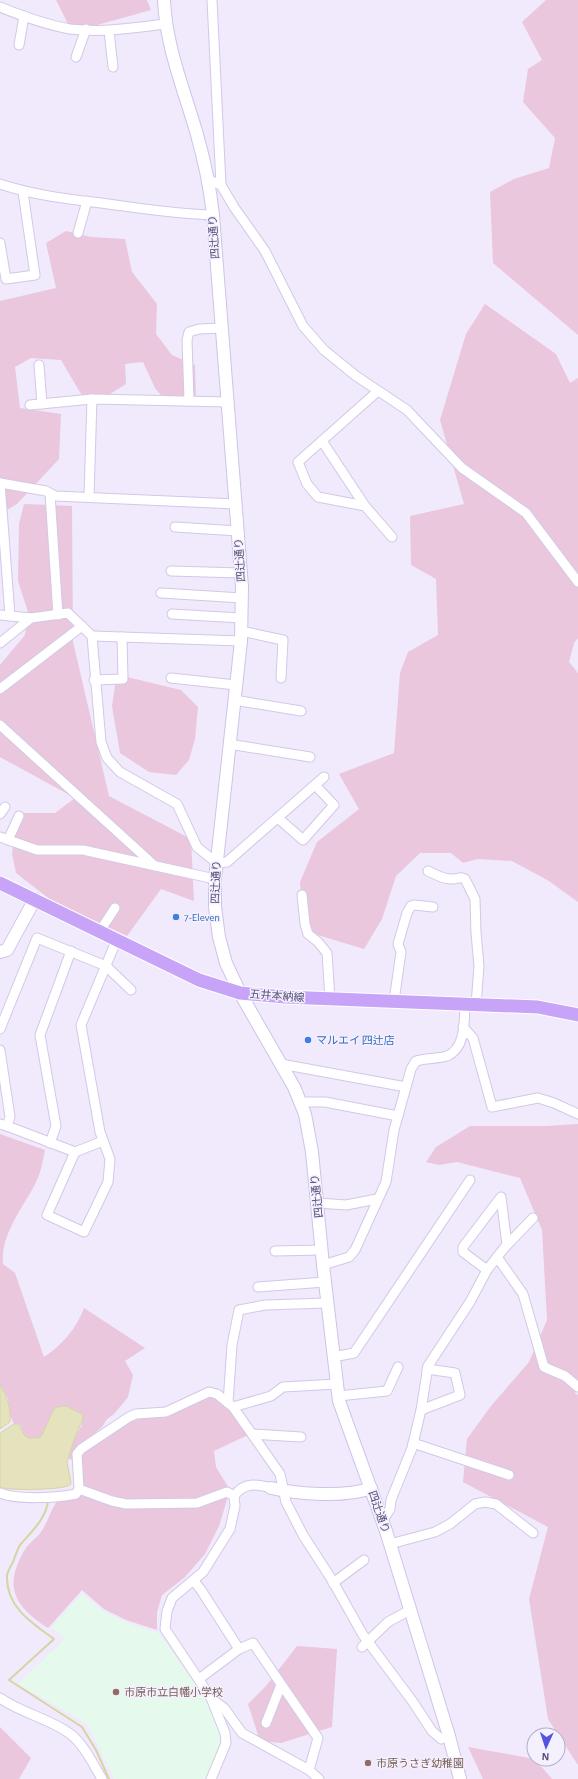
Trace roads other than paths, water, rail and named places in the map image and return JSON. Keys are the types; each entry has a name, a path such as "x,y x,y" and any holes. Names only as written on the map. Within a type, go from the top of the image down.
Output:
{"main road":[{"name":"五井本納線","path":"0,883 199,980 240,993 285,998 538,1007 578,1016"}],"street":[{"name":"四辻通り","path":"164,0 165,24 179,80 196,130 209,180 214,215 241,574 241,636 215,879 215,907 219,937 226,963 240,993 294,1087 305,1114 312,1152 327,1303 338,1390 349,1431 371,1488 390,1544 449,1736 460,1779"},
{"path":"212,0 221,185 234,207 265,251 303,326 326,352 356,376 407,410 462,468 526,513 578,582"},
{"path":"0,7 24,16 70,29 109,31 165,24"},
{"path":"19,45 24,16"},
{"path":"76,57 86,30"},
{"path":"109,31 113,67"},
{"path":"209,180 221,185"},
{"path":"0,184 23,192 184,215 214,215"},
{"path":"0,243 6,279 35,275 23,192"},
{"path":"78,233 87,201"},
{"path":"189,400 187,340 189,332 193,330 222,328"},
{"path":"39,365 42,404"},
{"path":"365,506 318,498 307,484 298,462 378,391"},
{"path":"89,497 92,399"},
{"path":"30,405 92,399 229,402"},
{"path":"322,441 365,506 392,537"},
{"path":"10,616 0,483 46,491 55,496 236,504"},
{"path":"50,494 58,615"},
{"path":"175,527 238,531"},
{"path":"171,571 241,574"},
{"path":"161,593 242,598"},
{"path":"0,615 31,618 68,613 92,636 94,680 101,742 107,758 120,772 178,804 197,847 216,863 227,862 324,777"},
{"path":"172,614 241,618"},
{"path":"0,643 31,618"},
{"path":"0,689 82,626"},
{"path":"92,636 241,636 283,640 281,678"},
{"path":"94,680 123,679 122,637"},
{"path":"171,678 236,685"},
{"path":"234,700 301,711"},
{"path":"0,726 156,866"},
{"path":"229,744 310,757"},
{"path":"278,818 303,840 334,805 315,785"},
{"path":"19,816 4,838 37,850 83,850 215,879"},
{"path":"323,1265 349,1257 355,1250 386,1182 398,1116 411,1070 416,1061 448,1055 458,1047 471,1005 479,966 475,899 466,879 461,877 452,879 439,877 428,871"},
{"path":"302,895 305,924 308,934 318,942 327,953 330,999"},
{"path":"0,952 7,950 35,899"},
{"path":"394,1001 401,952 398,944 407,912 411,906 414,905 433,907"},
{"path":"100,931 115,908"},
{"path":"0,1029 37,938 106,966 131,990"},
{"path":"75,1152 47,1215 84,1232 108,1182 110,1159 100,1132 81,1024 117,939"},
{"path":"50,1142 56,1126 40,1035 71,952"},
{"path":"464,1027 473,1038 492,1107 538,1098 554,1103 578,1114"},
{"path":"0,1050 10,1117 4,1125 75,1152 103,1141"},
{"path":"281,1064 406,1087"},
{"path":"300,1102 325,1102 398,1116"},
{"path":"333,1357 354,1353 470,1180"},
{"path":"487,1270 463,1252 463,1247 500,1196 507,1245"},
{"path":"318,1203 346,1204 377,1199"},
{"path":"382,1520 390,1509 391,1500 414,1444 427,1369 450,1330 470,1302 487,1270 507,1245 533,1218"},
{"path":"275,1251 322,1250"},
{"path":"497,1257 523,1294 544,1367 565,1376 578,1387"},
{"path":"258,1287 325,1282"},
{"path":"231,1405 232,1345 239,1310 265,1305 327,1303"},
{"path":"231,1405 271,1396 283,1387 387,1391 398,1367"},
{"path":"421,1410 460,1394 455,1373 427,1369"},
{"path":"0,1493 10,1496 58,1498 76,1494 79,1489 77,1454 81,1449 129,1417 136,1414 166,1412 209,1392 217,1394 231,1405 280,1474 286,1502 303,1535 334,1583 365,1644 413,1702 432,1731 441,1739 449,1736"},
{"path":"252,1434 301,1437"},
{"path":"414,1444 509,1475"},
{"path":"212,1779 227,1739 211,1698 165,1629 167,1611 172,1598 203,1572 230,1529 235,1506 234,1496 241,1488 258,1485 283,1491 354,1493 371,1488"},
{"path":"79,1489 112,1501 126,1504 197,1503 227,1492 234,1496"},
{"path":"390,1544 436,1532 450,1524 475,1504 485,1502 496,1504 533,1533"},
{"path":"334,1583 364,1560"},
{"path":"194,1581 202,1590 239,1649"},
{"path":"365,1644 388,1622 410,1610"},
{"path":"199,1679 239,1649 253,1643 318,1738 309,1770"},
{"path":"266,1723 281,1684"},
{"path":"0,1698 20,1710 69,1733 79,1742 102,1779"},
{"path":"211,1698 224,1708 242,1733 309,1770 319,1779"}],"waterway":[{"path":"48,1502 41,1520 20,1545 7,1576 11,1597 16,1605 29,1620 54,1639 9,1680 82,1727 96,1750 109,1779"}],"place":[{"name":"7-Eleven","path":"176,917"},
{"name":"マルエイ 四辻店","path":"308,1040"},
{"name":"市原市立白幡小学校","path":"116,1692"},
{"name":"市原うさぎ幼稚園","path":"368,1763"}]}
